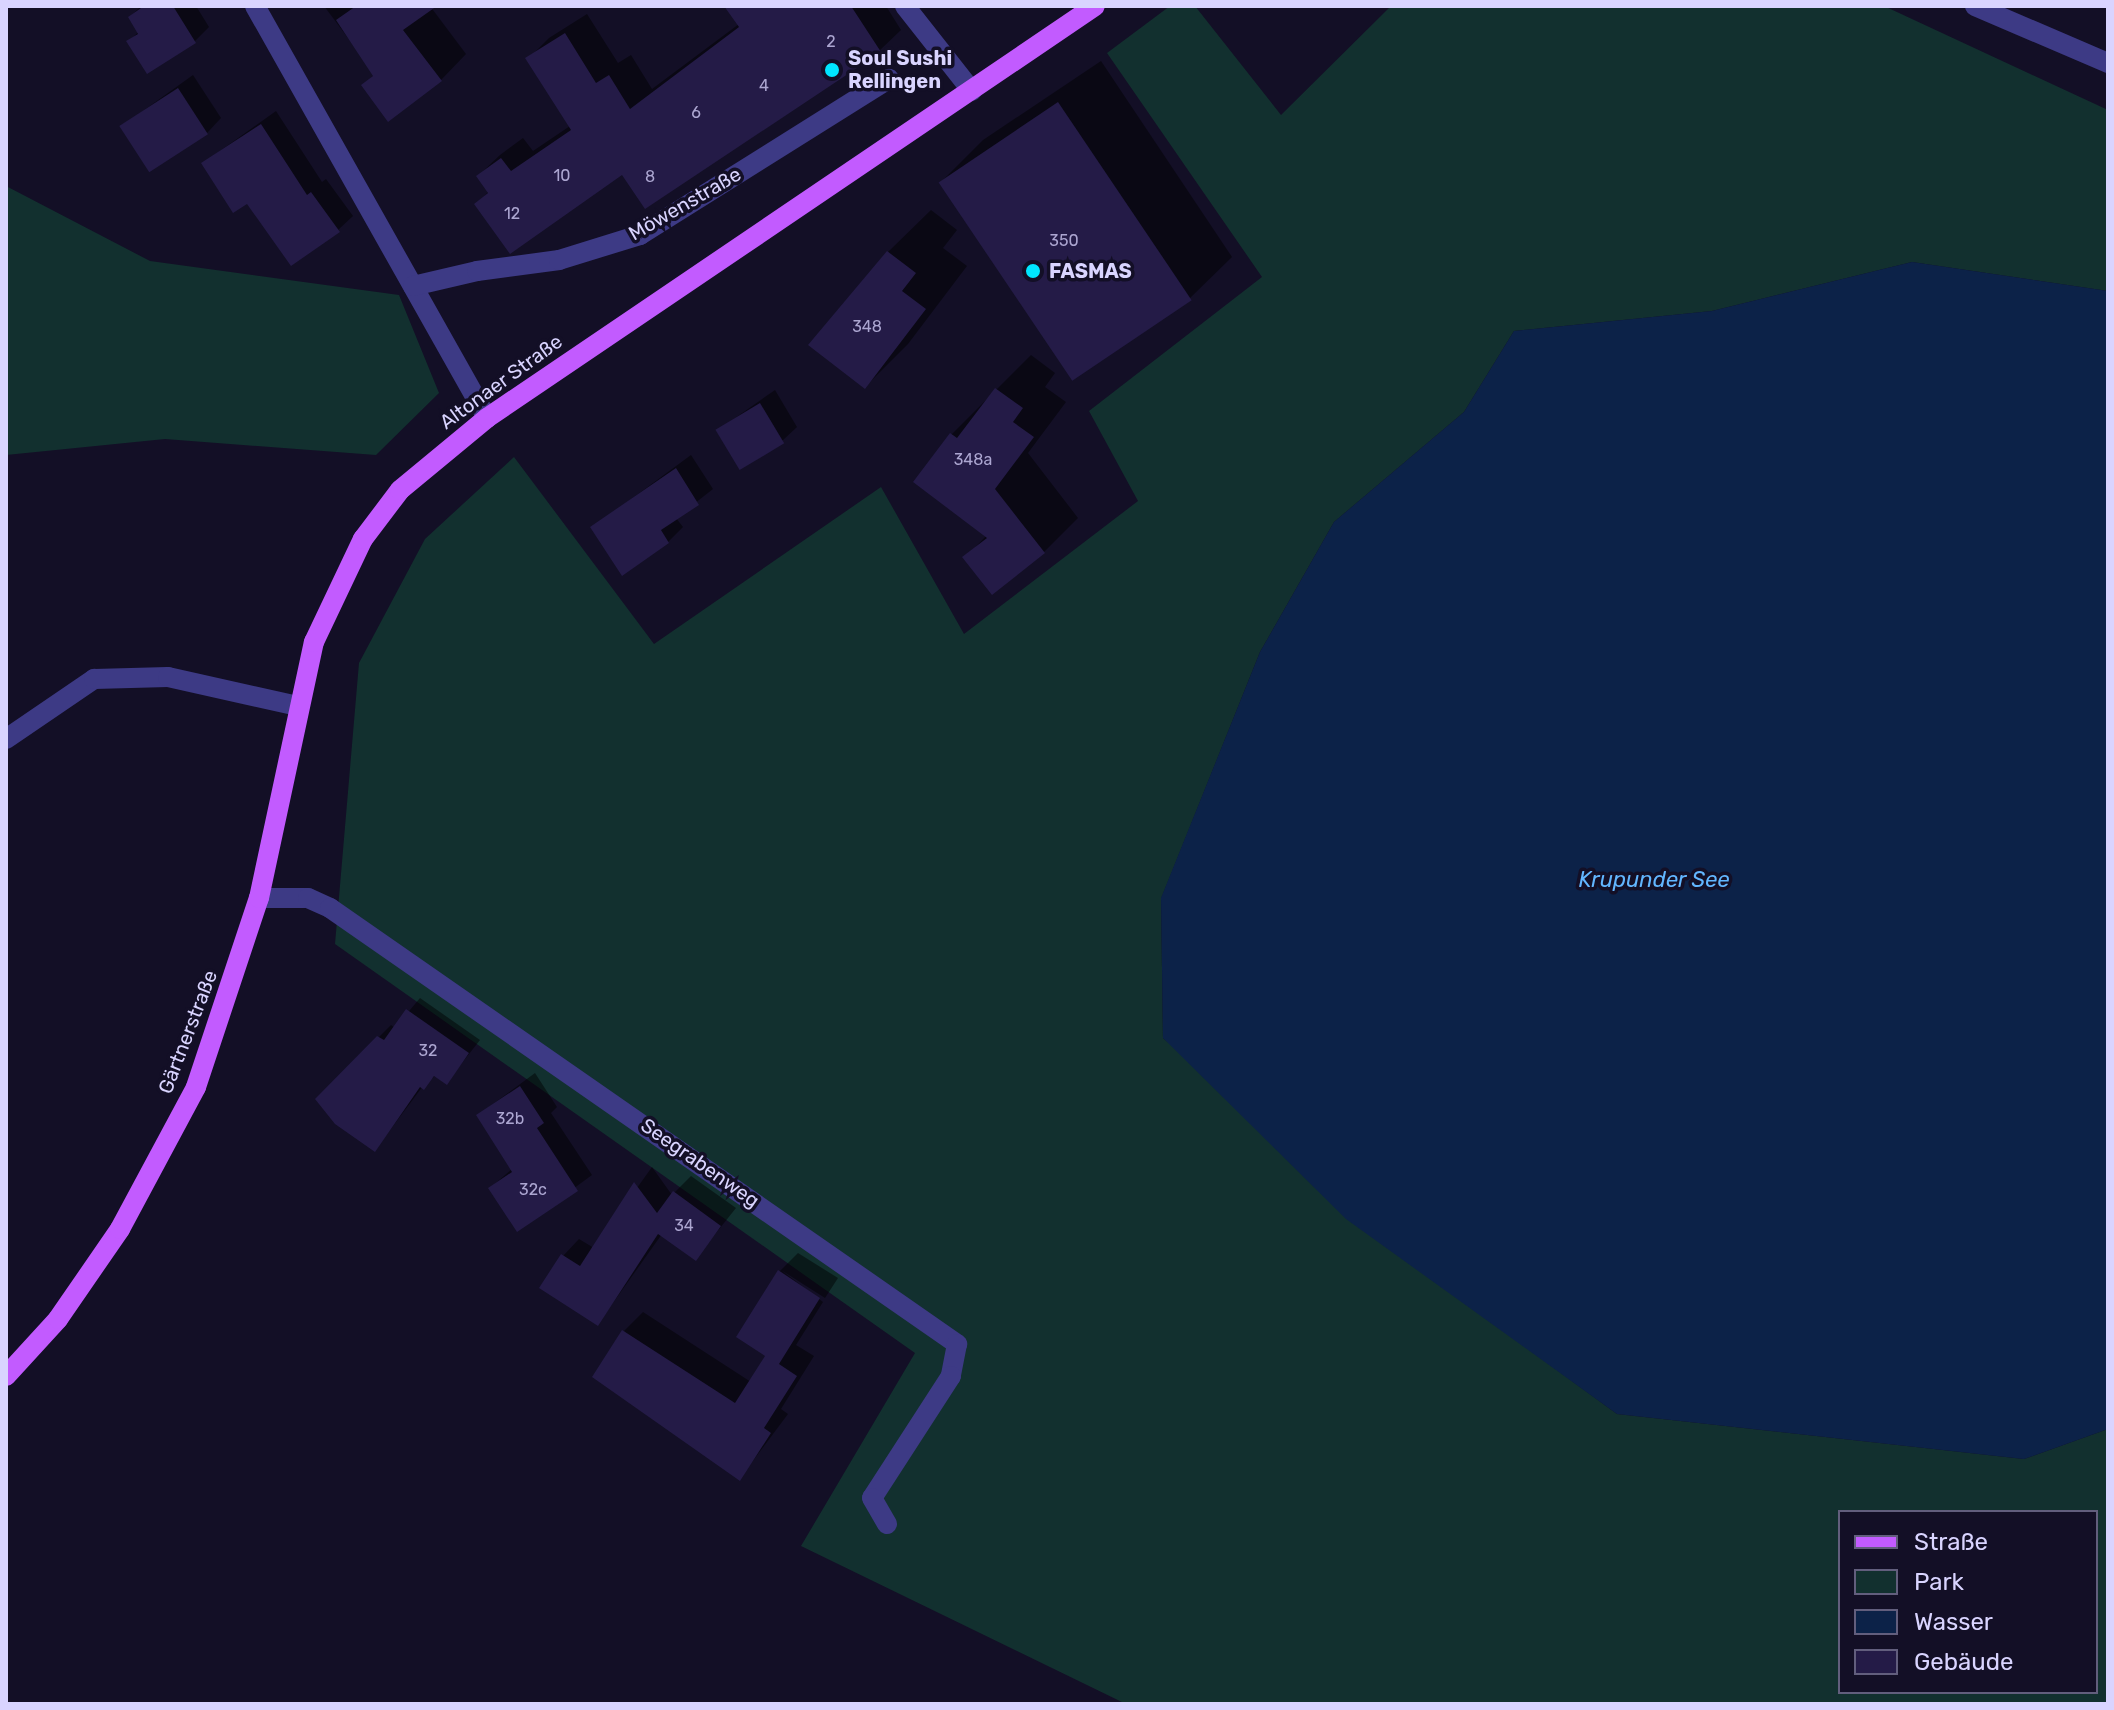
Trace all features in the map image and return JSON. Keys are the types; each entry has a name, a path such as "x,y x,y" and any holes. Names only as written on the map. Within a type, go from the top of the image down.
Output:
{"main road":[{"name":"Altonaer Straße","path":"298,706 314,642 363,539 400,490 487,418 1095,6"},
{"name":"Gärtnerstraße","path":"6,1376 58,1319 120,1229 196,1087 259,898 298,706"}],"street":[{"path":"255,6 487,418"},
{"path":"905,6 972,91"},
{"path":"1975,6 2108,63"},
{"name":"Möwenstraße","path":"413,286 477,271 559,260 640,235 889,79"},
{"path":"6,739 94,679 168,677 298,706"},
{"name":"Seegrabenweg","path":"259,898 308,898 330,908 957,1344 951,1376 872,1498 887,1524"}],"green space":[{"path":"1170,6 1195,6 1281,115 1391,6 1884,6 2108,110 2108,291 1912,262 1712,311 1514,331 1464,412 1334,522 1260,652 1161,899 1163,1038 1505,1332 1617,1414 2024,1459 2108,1429 2108,1704 1126,1704 801,1546 915,1353 335,944 359,663 425,539 514,457 654,644 881,487 964,634 1138,501 1089,411 1262,277 1107,53"},
{"path":"6,186 150,261 399,295 439,393 376,455 165,439 6,455"}],"water":[{"name":"Krupunder See","path":"1912,262 2108,291 2108,1429 2024,1459 1617,1414 1346,1219 1163,1038 1161,898 1260,652 1334,522 1464,412 1514,331 1712,311"}],"building":[{"path":"144,6 173,6 196,43 147,74 126,41 138,34 128,17"},
{"path":"356,6 437,6 403,30 442,81 388,122 361,85 373,76 336,20"},
{"path":"724,6 851,6 881,52 645,209 622,175 510,254 474,204 488,193 476,176 501,158 511,171 571,130 525,58 565,33 596,83 609,75 630,109 739,27"},
{"path":"178,88 208,134 149,172 119,126"},
{"path":"1058,102 1192,300 1072,381 939,183"},
{"path":"261,124 307,195 311,192 340,232 291,266 247,204 233,213 201,163"},
{"path":"887,251 916,273 902,291 926,309 865,389 808,345"},
{"path":"995,388 1023,408 1013,422 1034,437 995,489 1045,553 992,595 962,557 987,538 913,482 950,433 957,438"},
{"path":"760,403 784,443 740,470 715,430"},
{"path":"676,468 699,505 661,530 669,543 622,576 590,527"},
{"path":"406,1009 469,1053 447,1085 434,1076 424,1090 420,1087 375,1152 335,1124 315,1099 377,1036 384,1040"},
{"path":"520,1086 544,1123 537,1128 578,1191 517,1232 488,1188 512,1172 476,1115"},
{"path":"634,1182 657,1213 673,1191 721,1226 696,1261 658,1234 598,1326 539,1288 561,1254 580,1266"},
{"path":"778,1270 820,1298 779,1364 797,1376 764,1428 771,1433 740,1481 592,1377 622,1330 735,1403 765,1356 736,1337"}],"place":[{"name":"Soul Sushi Rellingen","path":"832,70"},
{"name":"FASMAS","path":"1033,271"}]}
